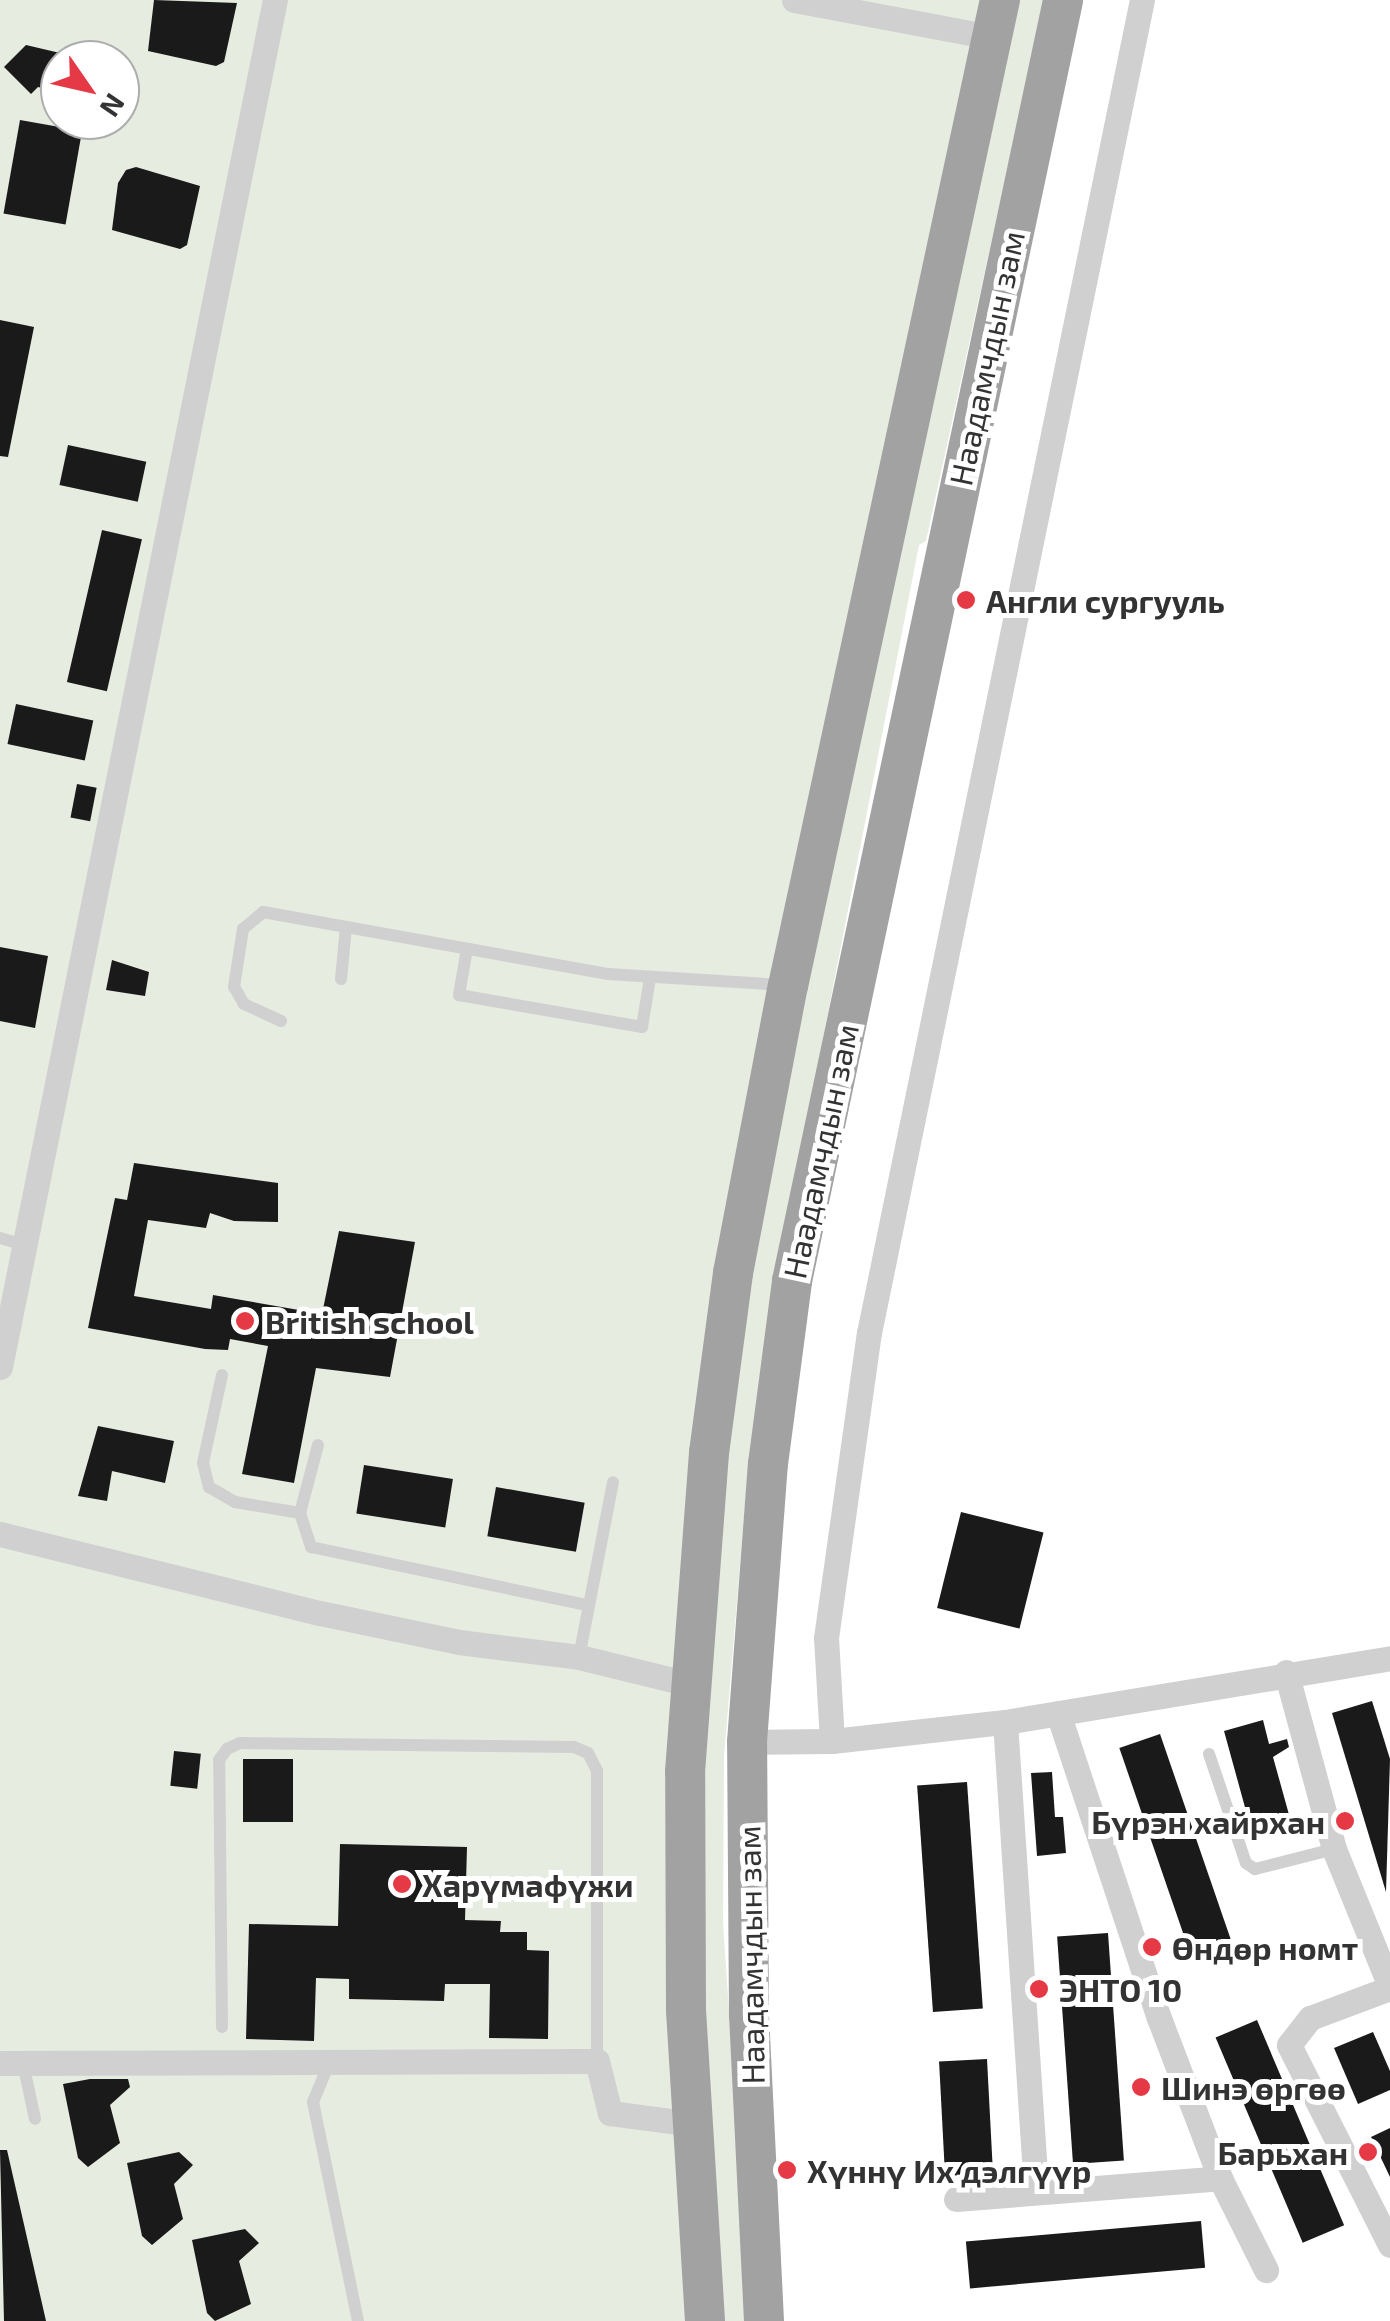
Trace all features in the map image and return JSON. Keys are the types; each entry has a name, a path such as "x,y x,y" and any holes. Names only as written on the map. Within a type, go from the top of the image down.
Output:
{"highway":[{"name":"Наадамчдын зам","path":"764,2321 749,2016 747,1742 768,1464 792,1280 1063,0"},
{"name":"Наадамчдын зам","path":"705,2321 686,2010 690,1684 708,1453 732,1273 788,986 996,18"},
{"path":"890,515 916,551 946,546"},
{"path":"836,757 865,739 886,749 898,775"}],"street":[{"path":"794,0 996,18"},
{"path":"832,1741 826,1638 869,1333 1142,0"},
{"path":"0,1367 13,1242 274,2"},
{"path":"0,1534 320,1613 459,1642 579,1657 690,1684"},
{"path":"747,1742 832,1741 1006,1722 1286,1672 1390,1658"},
{"path":"1286,1672 1334,1848 1390,1986 1310,2018 1290,2045 1390,2245"},
{"path":"1058,1713 1158,2018 1220,2178 1266,2270"},
{"path":"1006,1722 1036,2189"},
{"path":"11,2063 597,2061 610,2113 692,2124"},
{"path":"956,2199 1036,2189 1220,2178"}],"lane":[{"path":"282,1022 244,1004 234,986 243,929 263,912 650,978 788,986"},
{"path":"341,978 346,927"},
{"path":"467,949 458,995 642,1028 650,978"},
{"path":"222,1374 203,1463 209,1488 235,1502 300,1513"},
{"path":"318,1446 300,1513 311,1548 586,1605"},
{"path":"579,1657 586,1605 614,1482"},
{"path":"222,2027 218,1760 227,1750 240,1743 574,1747 588,1753 597,1771 597,2061"},
{"path":"1209,1754 1246,1862 1254,1868 1334,1848"},
{"path":"331,2059 313,2102 358,2321"},
{"path":"11,2063 36,2119"}],"shaded area":[{"path":"0,0 1044,0 926,541 919,545 770,1311 749,1456 724,1757 723,1923 750,2321 0,2321"}],"building":[{"path":"154,0 237,3 224,62 216,66 148,51"},
{"path":"26,45 40,48 40,87 31,94 4,67"},
{"path":"20,120 40,124 40,140 80,140 66,224 4,214"},
{"path":"136,167 200,186 187,245 180,249 112,230 118,183 126,170"},
{"path":"0,320 34,327 8,457 0,456"},
{"path":"68,445 146,462 138,502 59,485"},
{"path":"102,530 142,539 107,691 67,682"},
{"path":"16,704 93,720 85,761 7,744"},
{"path":"77,784 97,788 90,821 71,817"},
{"path":"0,947 48,956 35,1028 0,1021"},
{"path":"112,960 149,972 145,996 106,990"},
{"name":"British school","path":"134,1163 278,1183 278,1222 234,1221 210,1213 206,1228 148,1220 134,1296 211,1309 213,1295 322,1314 339,1231 415,1242 390,1377 316,1368 294,1483 242,1474 268,1346 230,1339 228,1350 205,1349 88,1328 115,1198 127,1200"},
{"path":"98,1426 174,1441 165,1483 112,1471 107,1501 78,1496"},
{"path":"364,1465 453,1479 445,1527 356,1513"},
{"path":"496,1487 585,1503 576,1552 487,1536"},
{"path":"961,1512 1043,1533 1020,1629 937,1608"},
{"path":"1372,1701 1390,1759 1386,1892 1332,1713"},
{"path":"1263,1720 1269,1744 1287,1739 1289,1747 1273,1757 1293,1829 1254,1840 1224,1731"},
{"path":"1160,1734 1234,1950 1194,1964 1119,1748"},
{"path":"174,1751 201,1754 197,1789 170,1786"},
{"path":"243,1759 293,1759 293,1822 243,1822"},
{"path":"1052,1772 1055,1817 1063,1817 1066,1853 1037,1856 1031,1773"},
{"path":"967,1782 983,2008 933,2012 917,1785"},
{"path":"340,1844 467,1847 465,1920 501,1921 500,1932 527,1932 527,1950 549,1951 548,2039 489,2038 490,1984 445,1984 444,2001 349,1999 349,1979 316,1978 314,2041 246,2039 249,1924 338,1926"},
{"path":"1108,1933 1124,2160 1073,2164 1057,1937"},
{"path":"1257,2020 1344,2225 1303,2243 1216,2038"},
{"path":"1373,2032 1390,2071 1390,2090 1358,2104 1334,2048"},
{"path":"987,2059 993,2174 945,2176 939,2062"},
{"path":"128,2079 130,2087 110,2105 120,2143 88,2167 78,2158 63,2084"},
{"path":"1390,2128 1390,2177 1371,2137"},
{"path":"0,2150 7,2150 46,2321 4,2321"},
{"path":"179,2152 193,2165 174,2184 183,2219 152,2245 142,2236 127,2163"},
{"path":"1201,2221 1205,2268 970,2288 966,2242"},
{"path":"245,2229 259,2243 239,2261 251,2304 215,2321 207,2313 192,2240"}],"place":[{"name":"Англи сургууль","path":"966,600"},
{"name":"British school","path":"245,1321"},
{"name":"Бүрэн хайрхан","path":"1345,1821"},
{"name":"Харүмафүжи","path":"402,1884"},
{"name":"Өндөр номт","path":"1152,1947"},
{"name":"ЭНТО 10","path":"1039,1989"},
{"name":"Шинэ өргөө","path":"1141,2087"},
{"name":"Барьхан","path":"1368,2152"},
{"name":"Хүннү Их дэлгүүр","path":"787,2170"}]}
